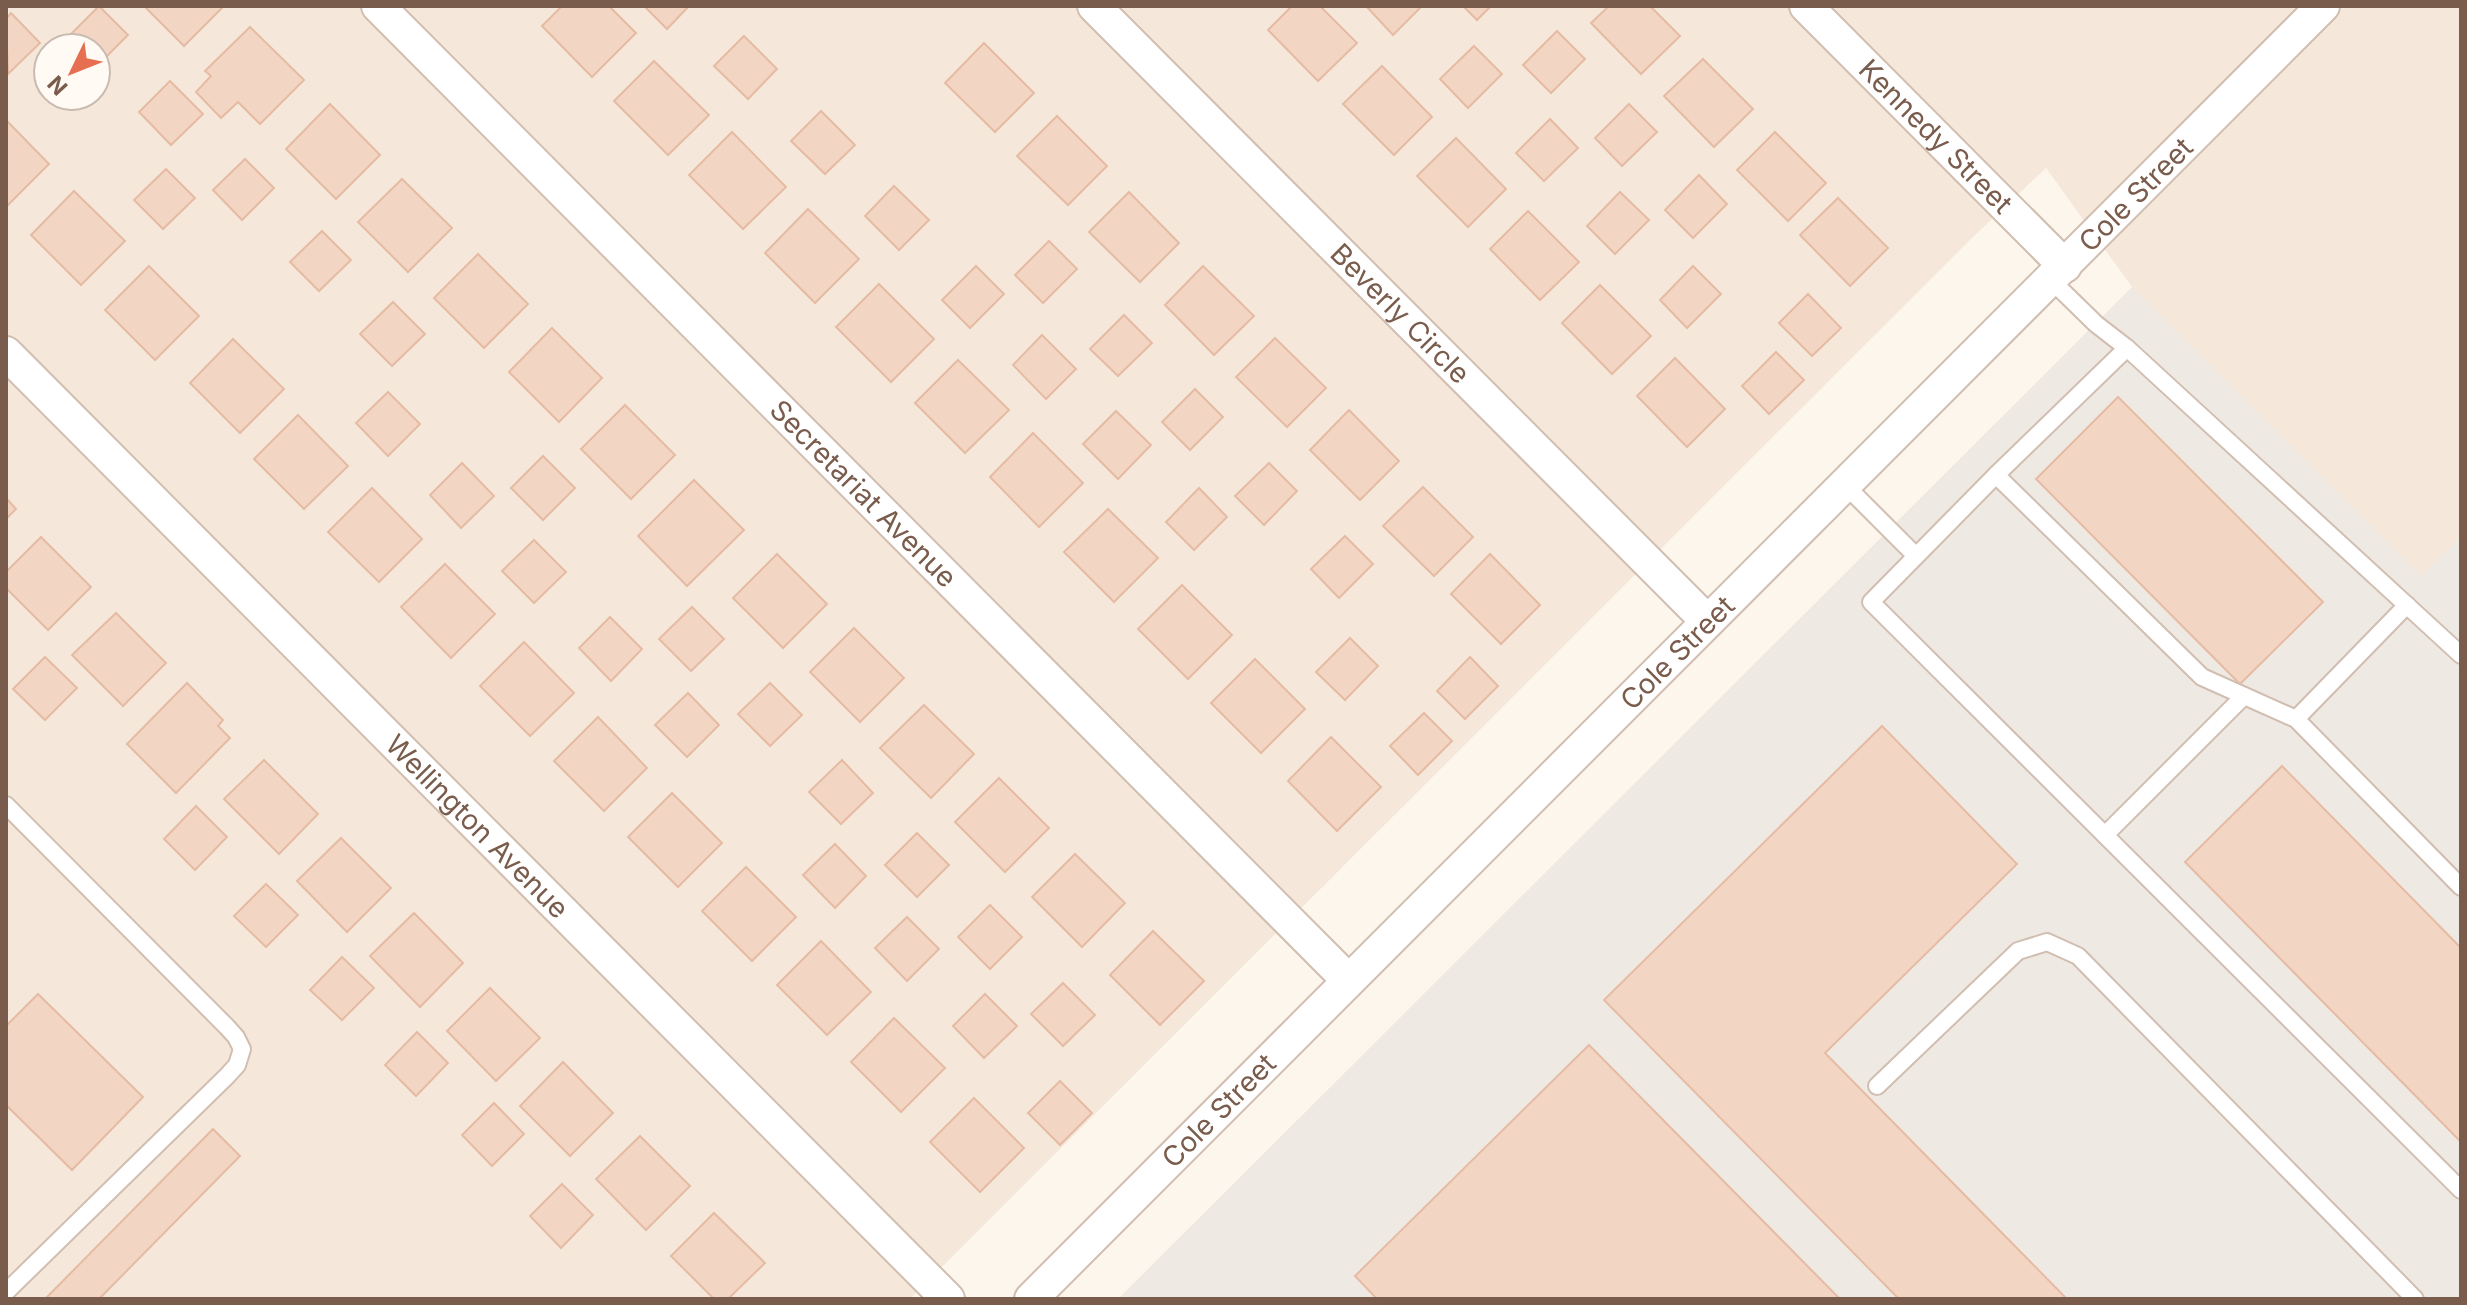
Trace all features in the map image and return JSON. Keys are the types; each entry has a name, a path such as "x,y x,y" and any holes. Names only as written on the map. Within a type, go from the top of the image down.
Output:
{"street":[{"name":"Secretariat Avenue","path":"378,6 1348,980"},
{"name":"Beverly Circle","path":"1094,6 1707,621"},
{"name":"Kennedy Street","path":"1806,6 2059,274"},
{"name":"Cole Street","path":"1031,1299 1707,621 2059,274 2323,6"},
{"name":"Wellington Avenue","path":"6,353 948,1299"}],"lane":[{"path":"2059,274 2096,324 2127,348 2461,655"},
{"path":"2127,348 1871,602 2461,1190"},
{"path":"1996,475 2202,677 2296,719 2461,887"},
{"path":"1845,485 1916,556"},
{"path":"2296,719 2407,605"},
{"path":"2105,835 2244,696"},
{"path":"6,805 227,1027 242,1049 237,1065 227,1076 6,1292"},
{"path":"1877,1086 2018,951 2047,942 2078,956 2415,1299"}],"shaded area":[{"path":"6,6 2461,6 2461,537 2421,577 2132,287 2046,168 1972,238 910,1299 6,1299"},
{"path":"2132,287 2421,576 2461,537 2461,1299 1118,1299"}],"building":[{"path":"99,6 128,35 112,51 112,32 73,32"},
{"path":"144,6 224,6 184,46"},
{"path":"562,6 609,6 636,33 592,77 542,26"},
{"path":"644,6 689,6 667,29"},
{"path":"1292,6 1320,6 1357,43 1318,81 1268,30"},
{"path":"1366,6 1422,6 1393,35"},
{"path":"1463,6 1491,6 1477,20"},
{"path":"1609,6 1650,6 1680,36 1641,74 1591,23"},
{"path":"11,13 32,35 32,51 8,74 6,19"},
{"path":"250,27 304,80 260,124 238,102 221,118 196,92 211,76 205,71"},
{"path":"1557,31 1585,59 1551,93 1523,65"},
{"path":"744,36 777,69 748,99 714,66"},
{"path":"984,43 1034,93 995,132 945,83"},
{"path":"1474,46 1502,74 1468,108 1440,79"},
{"path":"1703,59 1753,109 1714,147 1664,96"},
{"path":"654,61 709,115 668,155 614,101"},
{"path":"1382,66 1432,117 1394,155 1343,104"},
{"path":"170,81 203,114 171,145 139,112"},
{"path":"330,104 380,155 336,199 286,149"},
{"path":"1629,104 1657,132 1622,166 1595,138"},
{"path":"821,111 855,145 825,174 791,141"},
{"path":"1057,116 1107,166 1068,205 1017,156"},
{"path":"1550,119 1578,148 1544,181 1516,153"},
{"path":"6,120 49,164 6,207"},
{"path":"732,132 786,187 743,229 689,175"},
{"path":"1775,132 1826,183 1788,221 1737,170"},
{"path":"1456,138 1506,189 1468,227 1417,176"},
{"path":"245,159 274,188 242,220 213,190"},
{"path":"166,169 195,198 163,229 134,200"},
{"path":"1699,175 1727,204 1693,238 1665,210"},
{"path":"402,179 452,228 408,272 358,222"},
{"path":"894,186 929,220 899,250 865,216"},
{"path":"74,191 125,241 81,285 31,235"},
{"path":"1129,192 1179,243 1140,282 1089,232"},
{"path":"1620,192 1649,220 1615,254 1587,226"},
{"path":"1838,198 1888,248 1850,286 1800,235"},
{"path":"808,209 859,259 815,303 765,253"},
{"path":"1528,211 1579,262 1540,300 1490,249"},
{"path":"322,231 351,260 319,291 290,262"},
{"path":"1049,241 1077,269 1043,303 1015,275"},
{"path":"478,254 528,304 484,348 434,298"},
{"path":"149,266 199,316 155,360 105,310"},
{"path":"976,266 1004,294 970,328 942,300"},
{"path":"1203,266 1254,316 1214,355 1165,305"},
{"path":"1693,266 1721,294 1687,328 1660,300"},
{"path":"879,284 934,339 891,382 836,327"},
{"path":"1600,285 1651,336 1612,374 1562,323"},
{"path":"1808,294 1841,328 1812,356 1779,323"},
{"path":"393,302 425,334 392,366 360,334"},
{"path":"1124,315 1152,343 1118,376 1090,349"},
{"path":"552,328 602,378 559,422 509,372"},
{"path":"1042,335 1076,369 1046,399 1013,365"},
{"path":"1275,338 1326,388 1287,427 1236,377"},
{"path":"233,339 284,389 240,433 190,383"},
{"path":"1776,352 1804,380 1769,414 1742,386"},
{"path":"1675,358 1725,409 1687,447 1637,396"},
{"path":"958,360 1009,410 965,453 915,403"},
{"path":"1195,389 1223,417 1190,450 1162,422"},
{"path":"388,392 420,424 388,456 356,423"},
{"path":"2118,397 2323,602 2240,684 2036,479"},
{"path":"625,405 675,455 631,499 581,449"},
{"path":"1349,410 1399,461 1360,500 1310,450"},
{"path":"1116,411 1151,445 1118,479 1083,444"},
{"path":"298,415 348,466 304,509 254,459"},
{"path":"1033,433 1083,483 1039,527 990,477"},
{"path":"543,456 575,488 543,520 511,488"},
{"path":"462,463 494,496 461,528 430,495"},
{"path":"1269,463 1297,491 1264,525 1235,496"},
{"path":"694,480 744,530 687,586 638,536"},
{"path":"1423,487 1473,537 1434,576 1383,526"},
{"path":"372,488 422,539 379,582 328,532"},
{"path":"1199,488 1227,517 1194,550 1166,522"},
{"path":"6,498 16,509 6,519"},
{"path":"1108,509 1158,558 1114,602 1064,552"},
{"path":"1345,536 1373,564 1339,598 1311,569"},
{"path":"41,537 91,587 48,630 6,588 6,572"},
{"path":"534,540 566,572 534,603 502,571"},
{"path":"777,554 827,604 783,648 733,598"},
{"path":"1490,554 1540,605 1501,644 1451,594"},
{"path":"445,564 495,614 451,658 401,607"},
{"path":"1182,585 1232,635 1188,679 1138,629"},
{"path":"692,607 724,639 691,671 659,639"},
{"path":"116,613 166,663 123,706 72,655"},
{"path":"610,617 642,649 611,681 579,648"},
{"path":"854,628 904,678 860,722 810,672"},
{"path":"1350,638 1378,666 1345,700 1316,672"},
{"path":"524,642 574,693 530,736 480,686"},
{"path":"45,657 77,688 45,720 13,689"},
{"path":"1470,657 1498,686 1465,719 1437,691"},
{"path":"1255,659 1305,709 1261,753 1211,703"},
{"path":"187,683 223,720 218,726 230,738 176,793 127,744"},
{"path":"770,683 802,715 770,746 738,714"},
{"path":"688,693 719,725 687,757 655,725"},
{"path":"924,705 974,754 931,798 880,748"},
{"path":"1424,713 1452,741 1418,775 1390,746"},
{"path":"598,717 647,768 604,811 554,761"},
{"path":"1882,726 2017,864 1825,1053 2067,1299 1899,1299 1604,1000"},
{"path":"1331,737 1381,787 1337,831 1288,781"},
{"path":"264,760 318,814 279,854 224,799"},
{"path":"842,760 873,793 841,824 809,792"},
{"path":"2282,766 2461,948 2461,1142 2185,862"},
{"path":"999,778 1049,828 1005,872 955,822"},
{"path":"672,793 722,843 678,887 628,837"},
{"path":"196,806 227,837 195,870 164,839"},
{"path":"917,833 949,865 917,897 885,865"},
{"path":"341,838 391,888 347,932 297,881"},
{"path":"835,844 866,876 835,908 803,875"},
{"path":"1075,854 1125,903 1082,947 1032,897"},
{"path":"746,867 796,917 752,961 702,911"},
{"path":"266,884 298,915 266,947 234,916"},
{"path":"990,905 1022,937 990,969 958,937"},
{"path":"414,913 463,963 420,1007 370,956"},
{"path":"907,917 939,949 907,981 875,948"},
{"path":"1153,931 1204,981 1160,1025 1110,975"},
{"path":"821,941 871,992 827,1035 777,985"},
{"path":"342,957 374,988 342,1020 310,990"},
{"path":"1063,983 1095,1015 1063,1046 1031,1014"},
{"path":"490,988 540,1038 496,1081 447,1031"},
{"path":"38,994 143,1097 72,1170 6,1105 6,1026"},
{"path":"985,994 1017,1026 984,1058 953,1026"},
{"path":"894,1018 945,1068 901,1112 851,1062"},
{"path":"417,1032 448,1063 416,1096 385,1065"},
{"path":"1589,1045 1840,1299 1377,1299 1355,1276"},
{"path":"563,1062 613,1113 570,1156 520,1106"},
{"path":"1060,1081 1092,1113 1060,1145 1028,1113"},
{"path":"974,1098 1024,1148 980,1192 930,1142"},
{"path":"494,1103 524,1134 492,1166 462,1135"},
{"path":"213,1129 240,1156 99,1299 45,1299"},
{"path":"640,1136 690,1186 646,1230 596,1179"},
{"path":"562,1184 593,1215 561,1248 530,1216"},
{"path":"714,1213 765,1263 728,1299 714,1299 671,1256"}]}
